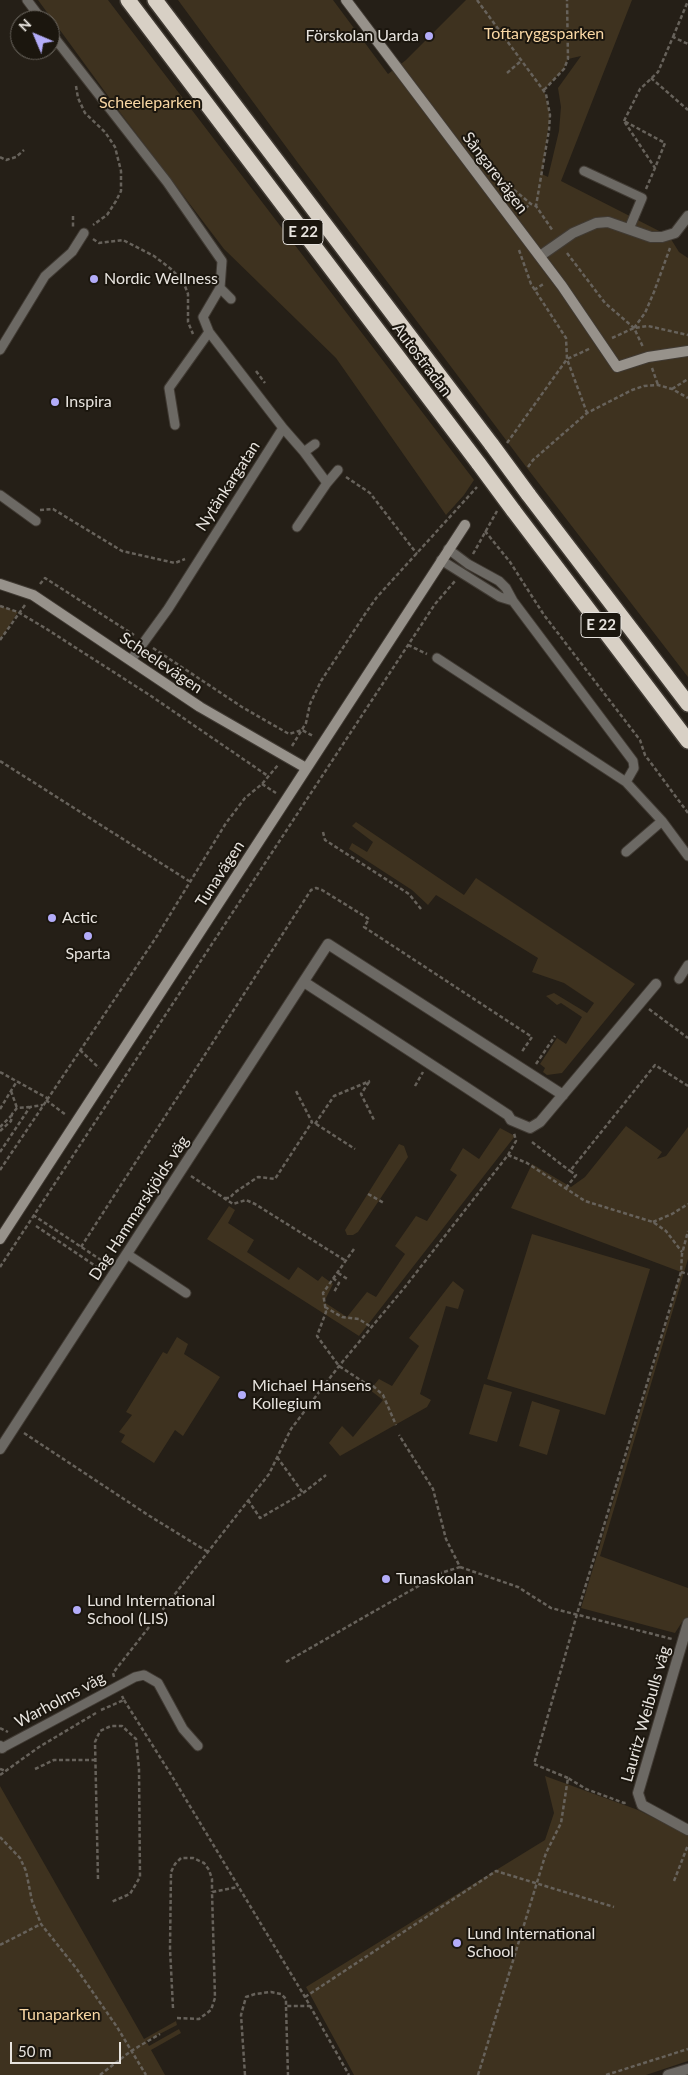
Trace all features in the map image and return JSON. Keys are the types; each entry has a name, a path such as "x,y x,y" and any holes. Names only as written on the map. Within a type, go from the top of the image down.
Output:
{"highway":[{"name":"Autostradan","path":"128,0 688,741"},
{"name":"Autostradan","path":"155,0 497,447 528,494 688,704"}],"main road":[{"name":"Sångarevägen","path":"346,0 540,256 617,367 648,357 688,352"},
{"name":"Tunavägen","path":"0,1239 465,525"},
{"name":"Scheelevägen","path":"0,584 32,596 200,707 306,768"}],"street":[{"path":"540,256 573,234 596,223 608,222 657,238 675,233 688,216"},
{"name":"Dag Hammarskjölds väg","path":"0,1449 328,944 563,1095"},
{"path":"304,982 508,1115 512,1120 530,1128 536,1126 656,984"},
{"name":"Lauritz Weibulls väg","path":"686,1633 640,1786 639,1799 648,1810 688,1830"},
{"path":"668,2075 688,2068"}],"lane":[{"path":"60,45 167,182 222,261 220,288 203,317 209,332 327,483"},
{"path":"584,171 642,198 629,229"},
{"path":"0,350 45,276 72,252 84,233"},
{"path":"220,288 232,299"},
{"path":"175,425 168,388 209,332"},
{"name":"Nytänkargatan","path":"131,660 168,609 283,428"},
{"path":"304,452 315,444"},
{"path":"297,527 338,470"},
{"path":"0,495 36,521"},
{"path":"448,549 468,564 499,581 506,588 513,601 633,761 634,768 626,782"},
{"path":"441,560 500,597 513,601"},
{"path":"437,658 626,782 662,821 688,856"},
{"path":"626,852 662,821"},
{"path":"679,979 688,965"},
{"path":"127,1254 186,1293"},
{"name":"Warholms väg","path":"1,1747 135,1677 144,1675 158,1684 184,1729 198,1746"}],"path":[{"path":"477,0 544,90 550,115 549,130 536,206 596,294 634,328"},
{"path":"544,90 564,69 568,59 567,0"},
{"path":"624,121 640,89 658,72 688,1"},
{"path":"673,36 688,44"},
{"path":"507,72 522,61"},
{"path":"651,78 688,110"},
{"path":"74,80 82,108 105,132 115,146 121,171 121,191 116,201 107,215 84,233 99,243 123,240 154,256 171,269 183,282 188,294 188,322 200,344"},
{"path":"624,121 655,168"},
{"path":"624,121 665,143 642,198"},
{"path":"0,158 6,160 16,158 24,150"},
{"path":"634,328 645,312 654,292 675,233"},
{"path":"516,244 530,284 566,338 568,359 588,413"},
{"path":"534,290 542,284"},
{"path":"497,447 568,359 634,328 648,326 688,335"},
{"path":"260,376 264,373"},
{"path":"672,389 688,378"},
{"path":"658,385 672,389 688,398"},
{"path":"354,482 370,492 417,554"},
{"path":"0,1170 157,936 189,881 236,810 245,798 262,784 286,756 302,730 310,704 321,681 377,597 478,486"},
{"path":"38,510 53,509 122,551 175,563 182,561 188,556"},
{"path":"485,531 510,562 544,614 640,740 646,755 688,813"},
{"path":"0,640 18,612 45,578 242,707 289,734 302,730"},
{"path":"0,606 18,612 151,696 268,776"},
{"path":"408,645 437,658"},
{"path":"0,761 189,881"},
{"path":"0,1267 323,777"},
{"path":"323,832 325,840 409,894 420,910"},
{"path":"81,1247 311,890 316,888 322,890 369,919 364,927 532,1037 514,1063"},
{"path":"640,1002 688,1038"},
{"path":"162,1013 165,1016"},
{"path":"530,1074 555,1036"},
{"path":"80,1050 100,1068"},
{"path":"570,1171 654,1064 688,1086"},
{"path":"0,1072 47,1099 67,1114 64,1118"},
{"path":"0,1109 17,1081"},
{"path":"224,1198 230,1198 234,1193 258,1177 274,1179 334,1096 370,1081 361,1094 374,1120"},
{"path":"11,1091 17,1108"},
{"path":"296,1091 314,1123 355,1149"},
{"path":"0,1127 17,1108 43,1105"},
{"path":"0,1152 30,1107"},
{"path":"0,1131 11,1121 12,1114"},
{"path":"350,2075 305,1997 124,1700 113,1673 268,1474 291,1429 339,1366 405,1287 508,1154 516,1141 512,1120"},
{"path":"532,1142 576,1176 566,1188"},
{"path":"508,1154 527,1163 585,1201 653,1222 666,1231 682,1252"},
{"path":"182,1170 232,1204 246,1200 255,1204 346,1261"},
{"path":"368,1194 384,1203"},
{"path":"653,1222 672,1214 688,1204"},
{"path":"33,1215 108,1264 103,1270"},
{"path":"36,1226 113,1276"},
{"path":"639,1799 624,1803 586,1789 568,1778 534,1764 577,1614 681,1272 682,1252 688,1231"},
{"path":"354,1249 323,1293 326,1312 317,1336 339,1366 373,1386 383,1396 396,1425"},
{"path":"338,1272 349,1280"},
{"path":"681,1272 688,1274"},
{"path":"333,1278 339,1283 334,1292"},
{"path":"324,1306 342,1318 359,1319 371,1327"},
{"path":"14,1428 208,1552"},
{"path":"399,1435 433,1489 446,1538 460,1567"},
{"path":"277,1457 303,1493"},
{"path":"248,1500 260,1518 303,1493 326,1475"},
{"path":"286,1662 441,1573 460,1567 518,1587 551,1608 686,1633"},
{"path":"0,1775 67,1729 101,1710 124,1700"},
{"path":"98,1879 95,1742 100,1731 111,1726 122,1726 136,1739 139,1769 140,1878 130,1894 111,1902"},
{"path":"35,1769 54,1760 95,1760"},
{"path":"0,1769 6,1771"},
{"path":"478,2075 546,1853 561,1823 568,1778"},
{"path":"0,1837 20,1858 26,1871 32,1901 41,1924 76,1968 146,2075"},
{"path":"674,1881 688,1845"},
{"path":"173,2008 170,1950 171,1872 181,1858 193,1858 204,1863 212,1879 215,1998 211,2010 206,2016 199,2019 177,2018"},
{"path":"305,1997 496,1871 614,1907"},
{"path":"212,1892 238,1887"},
{"path":"0,1945 41,1924"},
{"path":"245,2075 241,2015 246,1997 271,1992 282,1994 286,1999 288,2075"},
{"path":"286,2006 310,2006"},
{"path":"100,2075 131,2051 160,2034"},
{"path":"606,2075 688,2049"}],"green space":[{"name":"Scheeleparken","path":"38,0 108,0 474,480 464,495 446,515 336,358 224,249 60,30 60,10 45,10"},
{"name":"Toftaryggsparken","path":"178,0 333,0 388,74 406,60 466,0 632,0 561,181 669,236 679,252 688,258 688,677 527,468","holes":["581,56 558,88 561,107 559,131 548,177 542,174 550,115 544,90 564,69 568,59"]},
{"path":"0,606 18,612 0,640"},
{"path":"356,822 464,895 476,878 635,984 562,1073 547,1075 543,1072 545,1068 540,1064 557,1038 566,1044 582,1017 561,1003 557,1005 546,996 554,993 587,1013 594,1003 564,983 532,972 538,958 436,895 428,905 412,890 349,849 352,843 367,852 373,842 352,826"},
{"path":"626,1126 662,1152 657,1159 666,1156 688,1127 688,1259 600,1556 688,1588 688,1623 682,1622 675,1633 581,1608 681,1272 511,1208 532,1164 571,1187 585,1177"},
{"path":"500,1128 515,1136 359,1336 207,1239 229,1206 235,1210 228,1223 254,1240 247,1252 289,1280 298,1267 318,1281 322,1276 333,1284 324,1302 347,1317 367,1292 376,1297 405,1254 395,1246 416,1216 427,1221 457,1175 450,1170 463,1148 479,1159"},
{"path":"399,1144 404,1146 408,1157 358,1232 353,1235 347,1235 345,1230"},
{"path":"532,1234 650,1269 605,1415 487,1379"},
{"path":"453,1281 464,1290 458,1309 446,1306 420,1394 431,1400 427,1407 340,1456 329,1443 342,1426 353,1437 383,1400 370,1390 379,1379 392,1386 419,1346 409,1338"},
{"path":"177,1337 188,1344 184,1354 220,1377 183,1436 175,1430 154,1463 121,1442 125,1435 119,1432 132,1415 126,1412 163,1352 167,1354"},
{"path":"484,1384 512,1392 497,1442 469,1434"},
{"path":"532,1401 560,1410 547,1455 519,1446"},
{"path":"545,1776 638,1810 688,1835 688,2061 646,2075 354,2075 306,1987 545,1840 554,1813"},
{"name":"Tunaparken","path":"0,1786 144,2039 176,2021 177,2025 146,2041 149,2046 179,2029 181,2033 151,2050 165,2075 0,2075"}],"place":[{"name":"Förskolan Uarda","path":"429,36"},
{"name":"Nordic Wellness","path":"94,279"},
{"name":"Inspira","path":"55,402"},
{"name":"Actic","path":"52,918"},
{"name":"Sparta","path":"88,936"},
{"name":"Michael Hansens Kollegium","path":"242,1395"},
{"name":"Tunaskolan","path":"386,1579"},
{"name":"Lund International School (LIS)","path":"77,1610"},
{"name":"Lund International School","path":"457,1943"}]}
